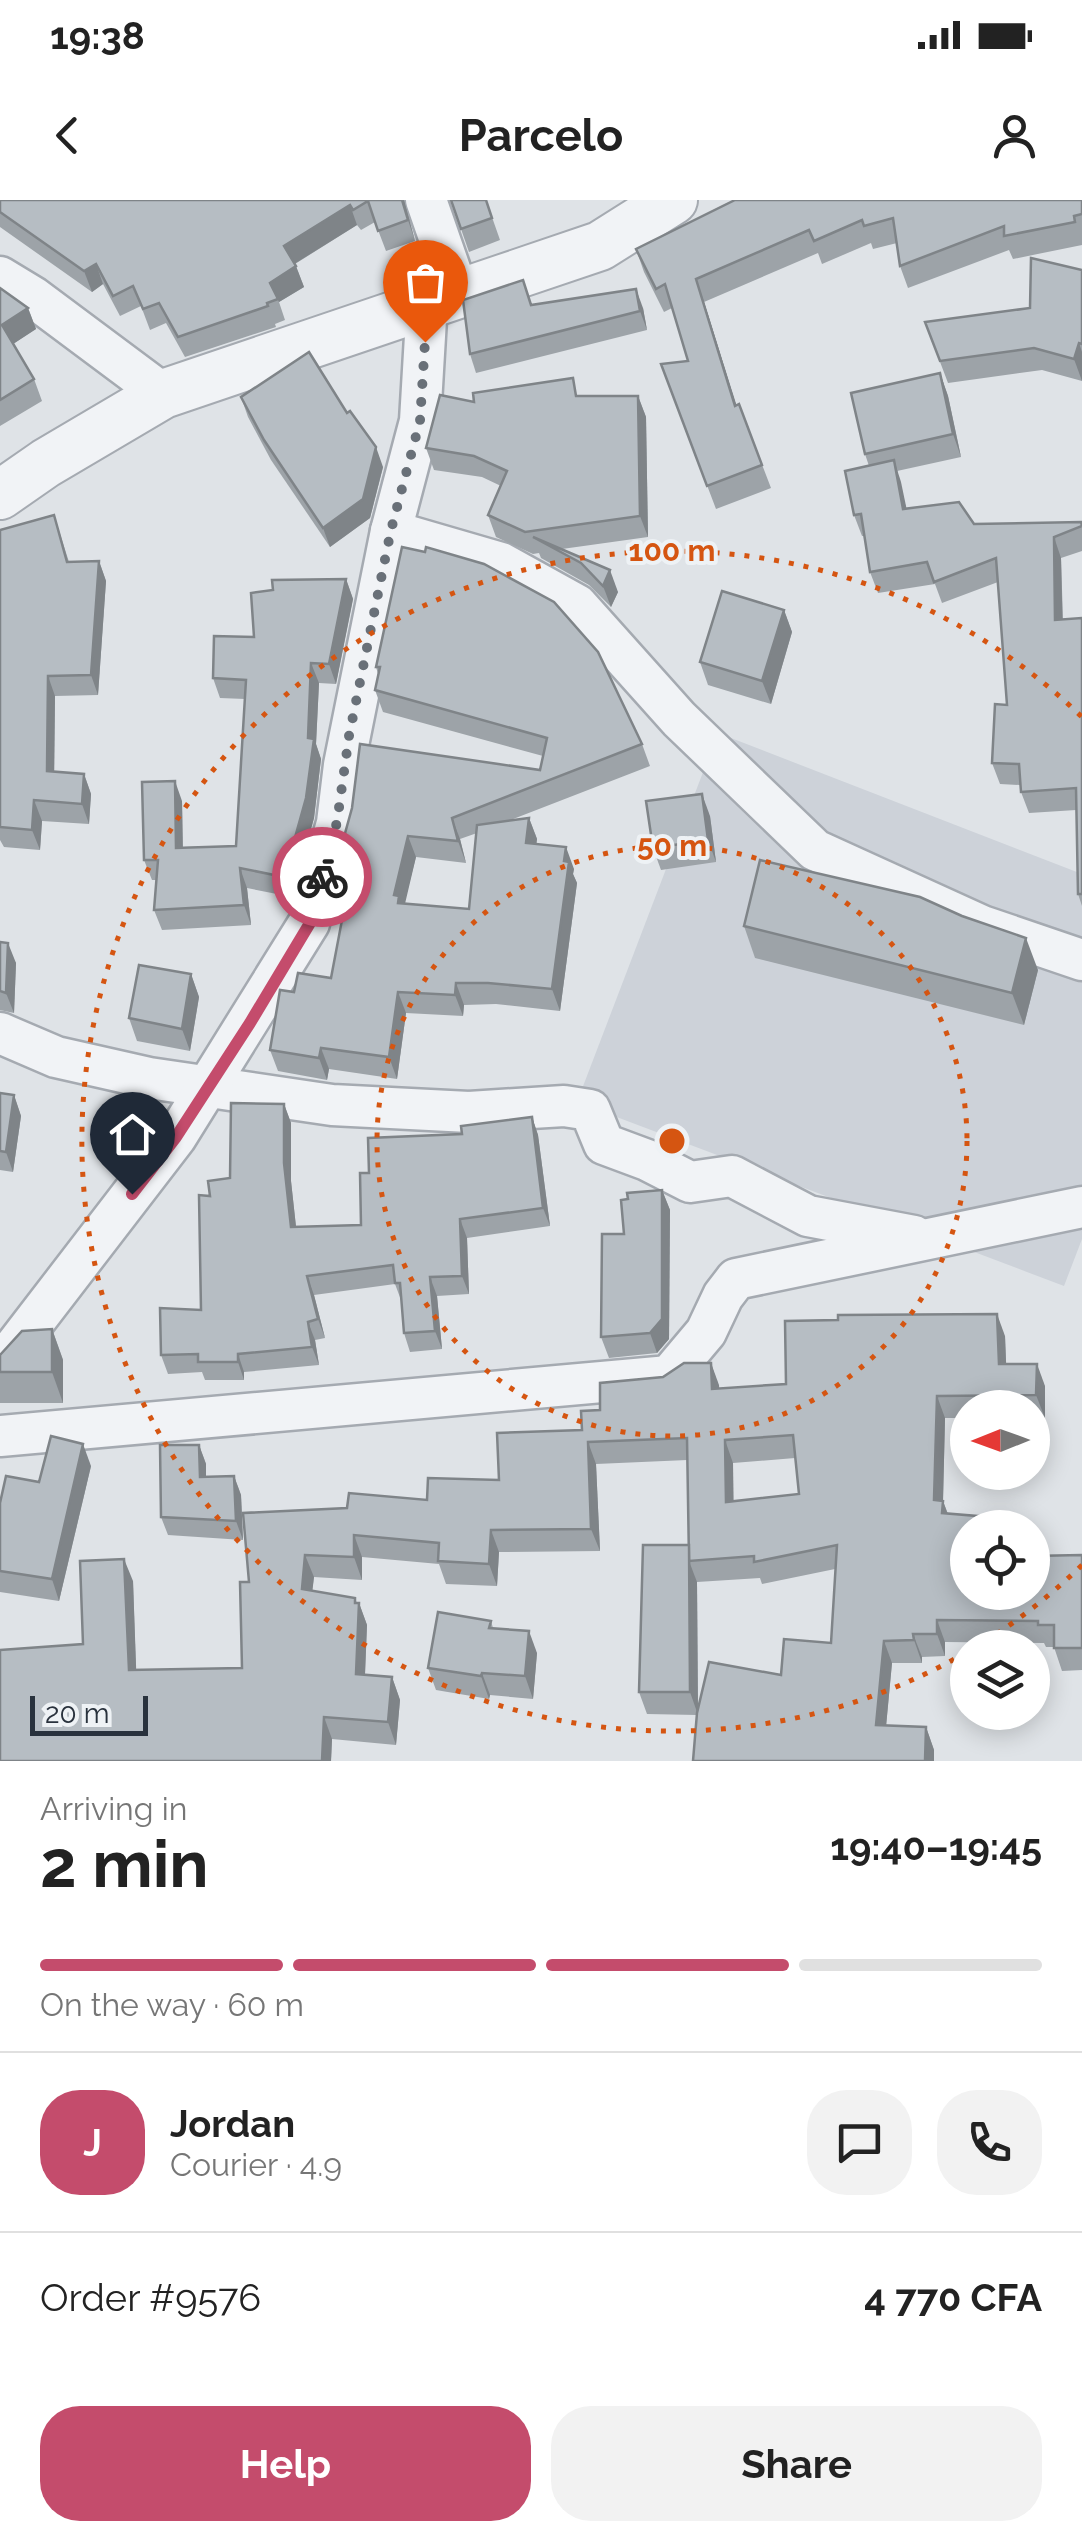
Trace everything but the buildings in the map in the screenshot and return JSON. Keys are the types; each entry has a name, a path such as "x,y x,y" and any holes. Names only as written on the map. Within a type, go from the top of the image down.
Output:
{"street":[{"path":"0,1366 176,1137 310,923 337,822 346,751 391,530 420,421 443,297 426,200"},
{"path":"0,495 163,394 600,246 673,200"},
{"path":"0,277 163,394"},
{"path":"391,530 502,563 577,606 679,719 815,850 982,926 1082,960"},
{"path":"0,1033 56,1057 149,1078 332,1105 469,1112 564,1106 590,1110 604,1144 690,1182 732,1176 808,1216 932,1239"},
{"path":"0,1436 669,1376 706,1332 736,1279 1082,1207"}],"shaded area":[{"path":"718,733 1082,874 1082,1239 1064,1286 577,1102"}],"way so far":[{"path":"322,877 337,822 349,736 391,530 420,421 425,342"}],"route":[{"path":"132,1194 176,1137 310,923 322,877"}]}
